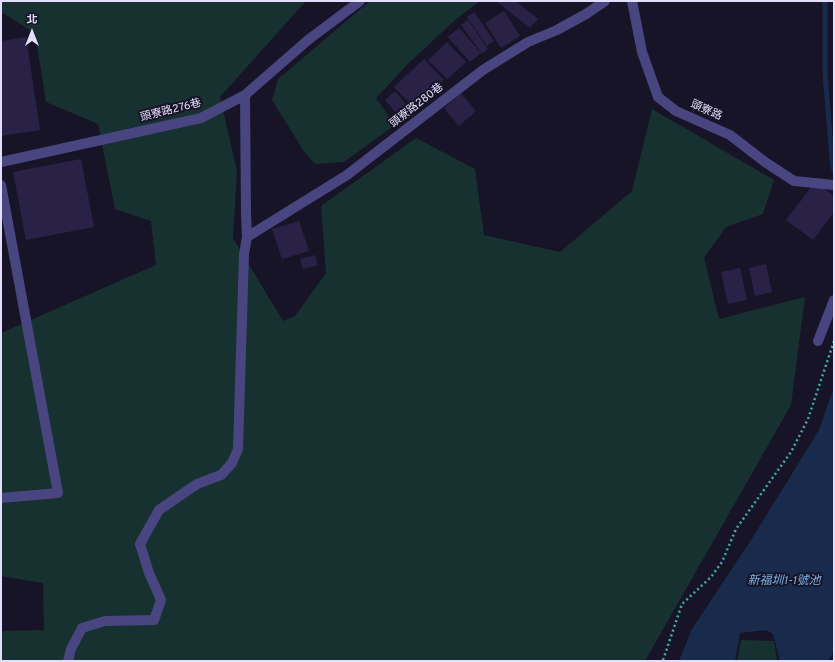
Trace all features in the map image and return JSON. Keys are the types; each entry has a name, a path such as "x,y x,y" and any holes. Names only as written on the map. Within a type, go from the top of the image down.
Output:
{"street":[{"name":"頭寮路276巷","path":"1,162 201,118 245,95 308,40 360,1"},
{"name":"頭寮路280巷","path":"247,237 347,175 483,70 528,42 557,30 586,14 605,1"},
{"name":"頭寮路","path":"632,1 642,52 658,97 676,111 730,135 765,162 794,181 834,185"},
{"path":"68,661 71,649 82,628 105,621 154,620 161,600 149,573 140,544 159,510 197,484 221,475 232,463 238,449 244,254 247,237 245,95"},
{"path":"1,185 58,493 1,498"},
{"path":"818,341 834,300"}],"path":[{"path":"663,660 682,604 711,577 722,562 736,529 791,452 808,418 834,342"}],"green space":[{"path":"1,1 306,1 220,97 237,171 233,238 283,321 295,316 326,273 321,206 416,138 475,169 484,235 560,252 632,191 652,109 774,180 763,214 726,227 704,258 719,319 805,297 791,405 645,661 1,661 1,631 44,630 43,583 1,576 1,333 156,265 151,221 115,209 98,124 46,102 35,33 1,12"},
{"path":"370,1 480,1 455,20 408,64 376,98 395,125 344,162 315,164 303,150 272,100 278,79"},
{"path":"741,640 774,641 777,661 737,661"}],"water":[{"name":"新福圳1-1號池","path":"834,387 834,651 828,661 780,661 773,634 766,630 740,633 735,661 679,661 692,629 751,540 819,430"}],"building":[{"path":"496,1 516,1 538,19 530,28"},
{"path":"504,11 520,36 501,48 485,23"},
{"path":"474,12 494,41 487,46 467,17"},
{"path":"468,20 488,49 482,54 461,25"},
{"path":"459,28 481,53 470,62 448,37"},
{"path":"26,37 40,130 1,136 1,41"},
{"path":"447,42 466,62 447,79 428,60"},
{"path":"424,59 444,80 413,107 394,87"},
{"path":"395,91 412,111 402,120 385,100"},
{"path":"461,93 476,111 459,126 444,108"},
{"path":"81,159 94,227 26,240 13,172"},
{"path":"815,182 834,196 834,212 813,240 786,220"},
{"path":"299,221 309,251 282,259 272,229"},
{"path":"315,255 318,265 303,269 300,259"},
{"path":"766,264 772,292 755,296 749,268"},
{"path":"740,268 747,300 728,304 721,272"}],"waterway":[{"path":"825,1 825,73 834,170"}]}
